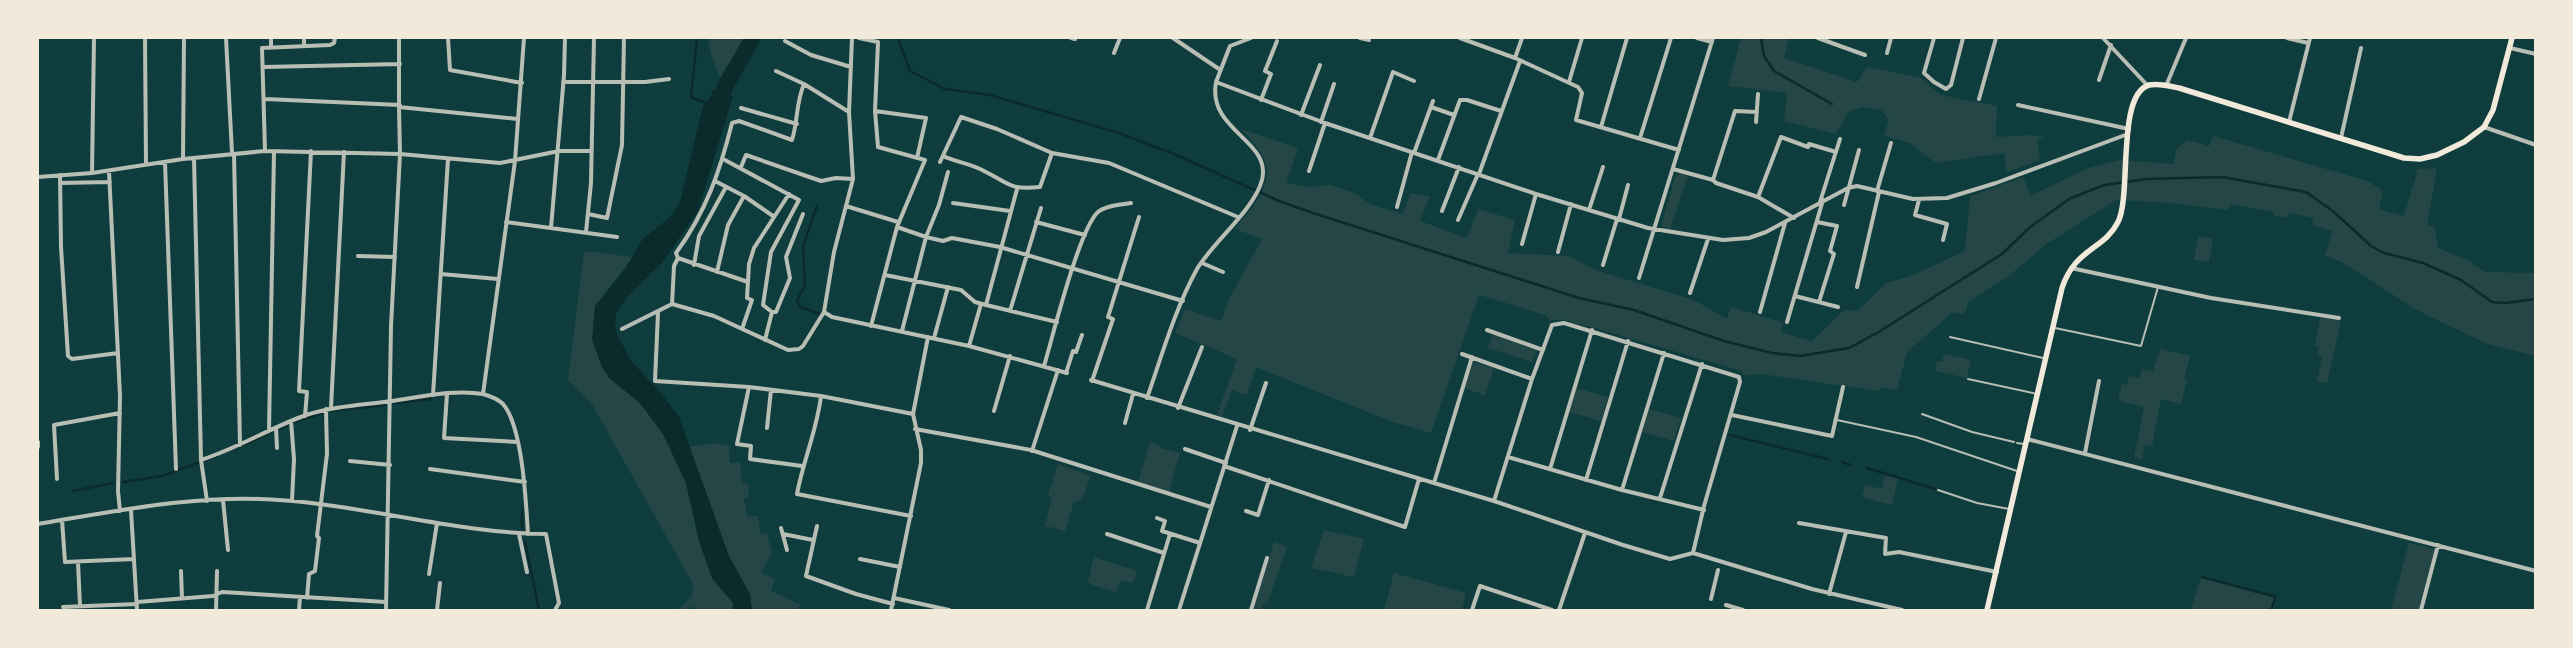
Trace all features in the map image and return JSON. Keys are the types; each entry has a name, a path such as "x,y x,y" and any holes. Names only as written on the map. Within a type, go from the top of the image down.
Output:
{"main road":[{"path":"1988,610 2062,288 2070,268 2079,258 2111,232 2117,224 2121,211 2128,132 2137,94 2148,86 2166,86 2404,158 2420,159 2448,150 2484,127 2493,110 2512,38"}],"street":[{"path":"92,173 94,38"},
{"path":"145,38 146,164"},
{"path":"183,157 184,38"},
{"path":"226,38 233,154 240,445"},
{"path":"271,47 272,38"},
{"path":"304,38 304,46"},
{"path":"265,152 265,99 262,48 330,45 334,43 335,38"},
{"path":"386,610 386,514 390,465 391,326 400,154 399,38"},
{"path":"448,38 450,70 522,83"},
{"path":"483,394 515,161 524,38"},
{"path":"551,228 559,151 565,38"},
{"path":"586,232 591,151 594,38"},
{"path":"588,214 607,218 622,145 624,38"},
{"path":"622,328 672,304 714,316 788,350 799,349 803,346 824,312 834,252 853,179 849,112 852,38"},
{"path":"859,38 878,42 876,111 878,147 925,160 898,225 871,326"},
{"path":"1114,53 1120,38"},
{"path":"1173,38 1219,69"},
{"path":"1147,398 1183,301 1202,263 1249,203 1258,187 1263,172 1261,162 1254,150 1219,112 1214,99 1219,69 1230,46 1251,38"},
{"path":"1360,38 1369,40"},
{"path":"1460,38 1474,40 1569,82 1582,91 1575,118 1601,128 1679,150"},
{"path":"1515,58 1522,38"},
{"path":"1569,82 1582,38"},
{"path":"1601,128 1627,38"},
{"path":"1640,138 1672,38"},
{"path":"1640,278 1713,40 1697,38"},
{"path":"1818,38 1864,55"},
{"path":"1887,53 1891,38"},
{"path":"1934,38 1924,72 1934,82 1946,89 1951,85 1963,38"},
{"path":"1979,99 1996,38"},
{"path":"2103,38 2148,86"},
{"path":"2166,86 2186,38"},
{"path":"2287,38 2308,43"},
{"path":"2289,122 2310,38"},
{"path":"785,41 811,55 852,67"},
{"path":"1261,100 1271,74 1265,72 1277,41"},
{"path":"2099,80 2111,45"},
{"path":"2341,138 2361,48"},
{"path":"2510,48 2536,54"},
{"path":"1458,220 1479,174 1520,61"},
{"path":"263,67 400,64"},
{"path":"1301,115 1320,65"},
{"path":"776,71 804,84 849,112"},
{"path":"1370,138 1394,72 1414,81"},
{"path":"563,82 592,83 669,79"},
{"path":"1216,82 1323,123 1536,194 1655,230 1708,239 1749,238 1785,223 1822,201 1848,188 1857,186 1919,200 1946,198 1973,191 2128,132"},
{"path":"672,304 674,266 678,258 676,253 694,228 715,181 732,123 735,121 792,140 797,124 798,98 804,84"},
{"path":"1309,172 1334,84"},
{"path":"1756,122 1758,94"},
{"path":"265,99 400,106 518,119"},
{"path":"1438,160 1454,115 1462,99 1501,111"},
{"path":"1397,207 1413,152 1433,101"},
{"path":"2018,105 2128,132"},
{"path":"1431,107 1454,115"},
{"path":"741,108 797,124"},
{"path":"876,111 926,118 917,158"},
{"path":"1713,180 1735,112 1757,112"},
{"path":"940,162 962,117 997,129 1052,153 1108,163 1238,217"},
{"path":"2484,127 2536,144"},
{"path":"1758,198 1781,137 1808,147 1810,144 1836,152"},
{"path":"1787,322 1840,139"},
{"path":"1857,287 1878,191 1891,143"},
{"path":"1844,205 1859,150"},
{"path":"38,177 109,171 165,162 183,157 194,158 274,151 400,154 500,163 559,151 591,151"},
{"path":"269,431 274,151"},
{"path":"305,416 306,392 299,391 311,151"},
{"path":"307,598 309,574 315,571 327,454 344,152"},
{"path":"943,156 984,171 1017,189 1040,187 1052,153"},
{"path":"741,167 746,155 821,181 853,179"},
{"path":"194,158 201,460 207,501"},
{"path":"433,395 448,159"},
{"path":"723,159 741,167 799,200 771,252 762,305 772,312"},
{"path":"165,162 176,468"},
{"path":"1442,211 1458,167"},
{"path":"1589,210 1603,167"},
{"path":"1673,169 1713,180 1716,183 1758,198 1794,218"},
{"path":"109,171 120,413 118,492 120,511"},
{"path":"902,331 926,238 939,204 948,172"},
{"path":"60,175 68,356 72,358 118,353"},
{"path":"715,181 744,196 773,216"},
{"path":"60,183 110,182"},
{"path":"1603,265 1628,185"},
{"path":"694,264 699,236 726,187"},
{"path":"986,305 1017,189"},
{"path":"742,329 752,300 747,298 750,264 754,248 789,194"},
{"path":"1522,244 1536,194"},
{"path":"717,272 728,225 744,196"},
{"path":"1919,200 1915,216 1947,224 1943,240"},
{"path":"1044,366 1085,234 1097,213 1105,208 1131,202"},
{"path":"953,203 1010,210"},
{"path":"1558,252 1571,204"},
{"path":"846,206 898,225 926,238 943,241 952,238 1000,247 1074,267 1183,301"},
{"path":"1010,311 1040,208"},
{"path":"772,312 776,312 790,278 786,257 804,214"},
{"path":"1139,217 1108,317 1113,319 1091,381 1250,430 1494,501 1585,533 1670,559 1693,553 1829,594 1902,610"},
{"path":"506,222 617,237"},
{"path":"1036,222 1085,234"},
{"path":"1817,222 1837,226 1830,251 1834,254 1819,302"},
{"path":"1760,312 1785,223"},
{"path":"1690,292 1708,239"},
{"path":"358,256 395,257"},
{"path":"678,258 748,282"},
{"path":"1202,263 1223,272"},
{"path":"2070,268 2210,298 2339,318"},
{"path":"441,274 498,279"},
{"path":"885,275 960,290 981,304 1057,322"},
{"path":"934,338 948,287"},
{"path":"1795,296 1838,307"},
{"path":"969,346 981,304"},
{"path":"658,312 655,381 749,387 821,396 913,414"},
{"path":"765,340 772,312"},
{"path":"824,312 832,317 928,336 1010,356 1066,373 1073,351 1076,352 1082,335"},
{"path":"1494,501 1532,379 1552,325 1564,323 1592,330 1736,374 1740,379 1732,415 1693,553"},
{"path":"1487,330 1543,350"},
{"path":"1550,469 1592,330"},
{"path":"891,610 922,456 913,414 928,336"},
{"path":"1586,480 1628,341"},
{"path":"1178,408 1202,347"},
{"path":"1622,490 1664,352"},
{"path":"1462,354 1532,379"},
{"path":"994,411 1010,356"},
{"path":"1434,483 1472,357"},
{"path":"1660,498 1702,364"},
{"path":"1032,451 1058,370"},
{"path":"2084,454 2099,381"},
{"path":"1250,430 1266,383"},
{"path":"749,387 737,444 751,446 750,460 802,466"},
{"path":"1732,415 1832,436 1834,434 1843,387"},
{"path":"768,428 771,390"},
{"path":"447,394 444,438 518,442"},
{"path":"201,460 240,445 291,421 329,408 433,395 483,394 497,399 506,408 518,442 525,482 528,534"},
{"path":"1125,423 1134,394"},
{"path":"821,396 816,426 802,466 797,494 911,516"},
{"path":"57,479 54,425 120,413"},
{"path":"291,421 294,459 292,501"},
{"path":"1179,610 1237,426"},
{"path":"276,428 278,448"},
{"path":"916,429 1032,451 1211,507"},
{"path":"38,442 38,448"},
{"path":"2026,442 2084,454 2536,571"},
{"path":"1185,449 1405,527 1419,479"},
{"path":"1508,457 1622,490 1704,510"},
{"path":"350,461 390,465"},
{"path":"430,469 525,482"},
{"path":"1246,511 1258,515 1269,480"},
{"path":"223,500 228,550"},
{"path":"38,524 120,511 207,501 292,501 518,534 546,534 559,603 555,610"},
{"path":"131,510 138,610"},
{"path":"1157,518 1165,520 1162,531 1200,543"},
{"path":"62,520 65,562 134,559"},
{"path":"429,574 437,523"},
{"path":"1799,523 1886,538 1885,554 1899,552 1997,572"},
{"path":"817,526 806,576 856,594 893,604"},
{"path":"781,528 787,550"},
{"path":"1829,594 1846,532"},
{"path":"1559,610 1585,533"},
{"path":"518,534 527,572"},
{"path":"783,534 813,540"},
{"path":"1107,534 1164,553"},
{"path":"1147,610 1170,534"},
{"path":"2420,610 2438,545"},
{"path":"1251,610 1267,558"},
{"path":"860,559 900,567"},
{"path":"78,562 80,606"},
{"path":"1711,599 1718,570"},
{"path":"181,571 182,598"},
{"path":"216,610 217,571"},
{"path":"437,610 440,583"},
{"path":"1472,610 1480,586 1552,610"},
{"path":"63,607 137,603 222,592 386,602"},
{"path":"299,610 300,597"},
{"path":"894,598 948,610"},
{"path":"1726,605 1743,610"}],"lane":[{"path":"2053,327 2140,346 2158,287"},
{"path":"1950,337 2045,359"},
{"path":"1968,379 2037,394"},
{"path":"1922,414 1980,434 2014,442"},
{"path":"1837,420 1929,441 2019,472"},
{"path":"2017,443 2026,442"},
{"path":"1938,490 1977,503 2011,509"}],"shaded area":[{"path":"708,38 744,38 741,42 741,59 726,66 720,78 711,54"},
{"path":"1741,38 1789,38 1784,58 1857,82 1867,67 1921,78 1941,95 1997,106 1996,137 2029,135 2044,137 2037,140 2040,160 2007,172 2004,153 1936,163 1910,143 1884,136 1889,120 1881,110 1862,107 1848,112 1836,134 1784,121 1787,93 1728,86"},
{"path":"713,89 733,96 698,211 662,263 627,297 616,313 615,322 617,334 631,361 661,393 679,417 729,556 750,594 752,610 733,610 733,603 712,578 699,541 686,483 663,434 640,403 609,378 601,365 592,339 595,306 626,268 642,240 671,216 680,202 703,106 710,98"},
{"path":"1241,129 1298,148 1286,183 1306,187 1330,185 1355,193 1369,204 1402,214 1411,193 1430,196 1420,221 1467,238 1478,209 1515,220 1508,253 1569,256 1595,270 1694,300 1727,319 1731,307 1784,323 1780,332 1812,341 1844,310 1858,311 1886,283 1911,276 1965,251 1970,196 2024,177 2030,196 2088,168 2121,160 2173,164 2177,148 2188,140 2209,146 2213,136 2368,181 2383,191 2379,209 2404,216 2418,169 2437,168 2427,225 2435,227 2438,248 2469,261 2485,272 2536,273 2535,356 2487,344 2415,309 2342,262 2325,256 2332,231 2312,225 2313,218 2289,213 2286,218 2274,216 2274,212 2230,204 2228,210 2172,203 2116,200 2045,245 2010,275 1968,302 1965,314 1952,313 1907,352 1897,390 1881,388 1877,391 1762,374 1744,375 1742,371 1591,327 1561,319 1550,321 1545,315 1479,295 1431,433 1390,421 1256,367 1247,395 1232,390 1222,417 1217,415 1237,359 1175,333 1185,309 1221,321 1229,299 1262,239 1235,229 1263,190 1267,168 1263,157"},
{"path":"1681,173 1688,176 1670,229 1662,227 1675,177"},
{"path":"2198,237 2213,238 2209,262 2194,260"},
{"path":"584,251 633,257 595,306 609,378 640,403 663,434 686,483 699,541 712,578 733,603 733,610 697,610 693,606 688,610 677,610 692,596 693,584 593,406 568,380"},
{"path":"2320,317 2341,321 2327,383 2317,381 2322,356 2317,355 2319,347 2315,346"},
{"path":"1493,333 1537,350 1532,362 1488,348"},
{"path":"2160,349 2190,356 2184,379 2187,380 2181,404 2161,399 2152,446 2145,445 2142,459 2134,457 2144,407 2122,402 2122,400 2118,399 2122,384 2127,385 2129,376 2139,378 2142,369 2153,371"},
{"path":"1944,354 1971,360 1967,378 1935,371 1937,361 1942,362"},
{"path":"1473,362 1494,368 1485,395 1464,388"},
{"path":"1576,388 1608,397 1601,421 1569,412"},
{"path":"1649,409 1681,418 1674,441 1642,432"},
{"path":"1150,442 1160,446 1160,448 1180,453 1169,492 1138,482"},
{"path":"715,443 729,446 730,463 740,462 742,482 749,484 748,498 744,498 747,517 758,516 760,534 767,533 772,552 761,573 775,579 771,591 800,604 798,610 752,610 747,588 728,555 689,447"},
{"path":"1058,464 1091,476 1082,499 1074,502 1065,531 1045,526 1052,497 1048,495"},
{"path":"1885,475 1898,478 1892,505 1862,497 1865,485 1882,489"},
{"path":"1324,530 1364,539 1354,577 1311,568"},
{"path":"1274,542 1287,547 1267,604 1264,603 1261,610 1252,610"},
{"path":"2409,543 2435,549 2419,610 2391,610"},
{"path":"1094,557 1137,571 1133,583 1120,580 1116,592 1092,585 1088,581"},
{"path":"1394,573 1466,593 1462,610 1384,610"},
{"path":"2201,576 2278,597 2273,610 2191,610"}],"waterway":[{"path":"697,38 691,97 709,104"},
{"path":"716,112 726,85 753,38"},
{"path":"898,38 910,71 945,89 990,95 1119,133 1174,154 1279,201 1313,213 1579,298 1634,310 1724,341 1772,353 1800,356 1849,348 1877,333 2002,254 2029,228 2069,199 2104,185 2147,179 2222,177 2306,192 2334,212 2371,246 2384,253 2423,263 2461,280 2492,302 2505,303 2536,299"},
{"path":"1761,38 1764,56 1774,71 1832,104"},
{"path":"817,206 803,246 805,285 797,301 800,307 820,314"},
{"path":"394,403 431,399"},
{"path":"330,411 385,405"},
{"path":"294,422 326,412"},
{"path":"278,429 289,425"},
{"path":"239,447 274,431"},
{"path":"1730,435 1828,459"},
{"path":"123,482 162,476 217,456"},
{"path":"1842,462 1851,465"},
{"path":"1867,468 1935,489"},
{"path":"73,491 113,483"},
{"path":"522,511 522,528"},
{"path":"525,542 539,610"},
{"path":"2202,577 2276,597 2271,610"}]}
